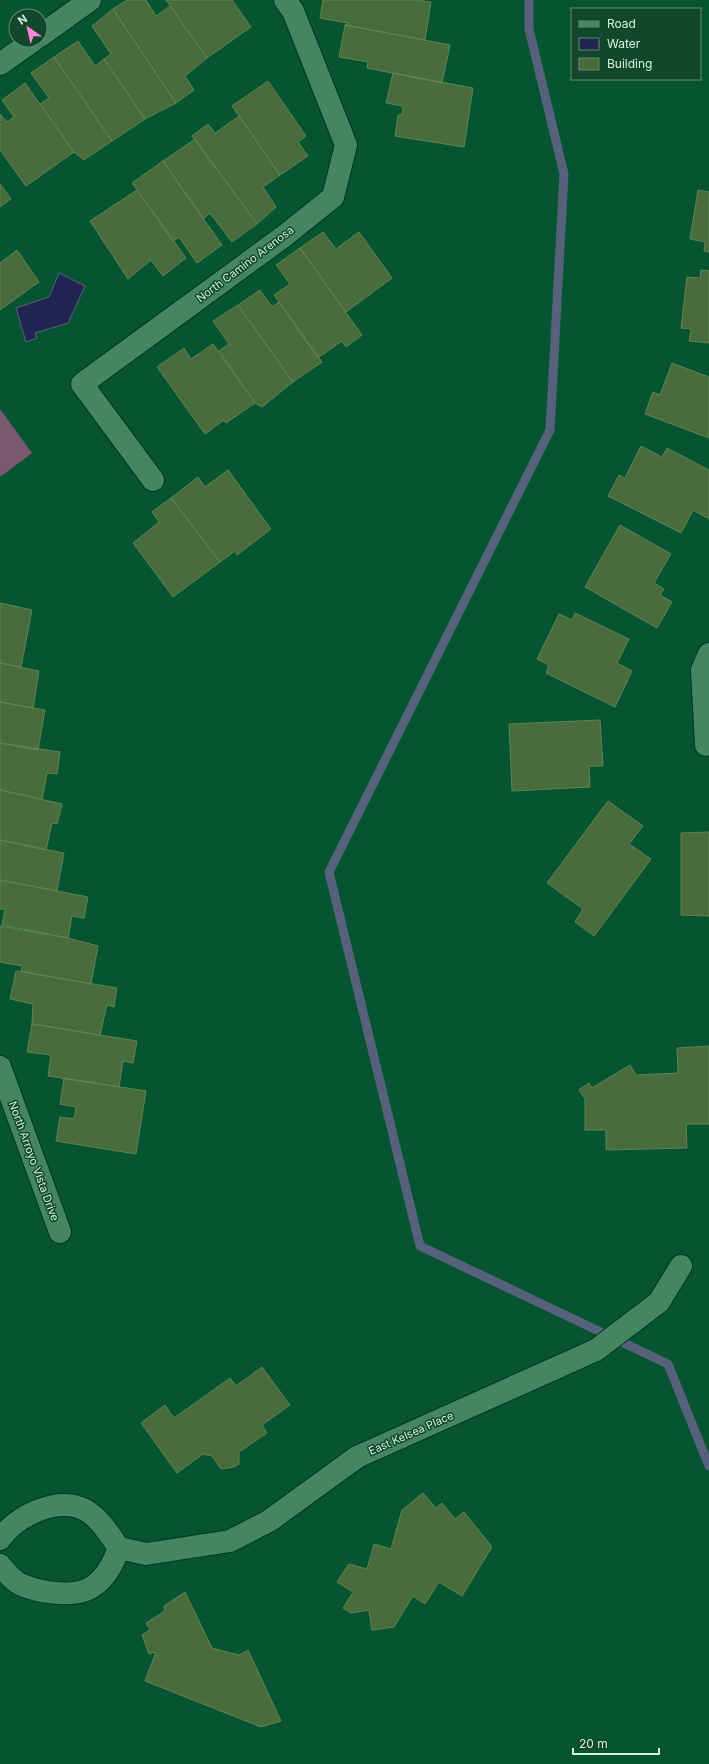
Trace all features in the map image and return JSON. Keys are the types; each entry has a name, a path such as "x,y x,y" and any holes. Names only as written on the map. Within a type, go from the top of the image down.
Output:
{"street":[{"path":"48,30 90,0"},
{"name":"North Camino Arenosa","path":"153,480 82,384 283,238 333,197 346,145 293,11 285,0"},
{"path":"0,64 23,48"},
{"path":"706,745 702,670 709,654"},
{"name":"North Arroyo Vista Drive","path":"0,1067 60,1232"},
{"name":"East Kelsea Place","path":"118,1548 146,1554 230,1541 269,1521 356,1457 596,1350 659,1302 681,1266"},
{"path":"0,1539 5,1531 22,1518 48,1507 72,1506 87,1511 104,1526 118,1548 113,1565 100,1580 86,1590 49,1593 19,1584 0,1566"}],"shaded area":[{"path":"0,409 32,453 0,477"}],"water":[{"path":"59,273 85,286 68,323 35,333 37,338 26,342 16,308 49,297"}],"building":[{"path":"127,0 146,0 156,16 170,6 207,58 185,76 194,90 176,103 113,9"},
{"path":"166,0 232,0 251,27 207,58"},
{"path":"323,0 416,0 431,2 425,40 345,25 348,23 320,18"},
{"path":"113,9 176,103 145,119 104,59 111,54 92,26"},
{"path":"345,25 450,45 442,83 367,68 368,62 339,57"},
{"path":"78,41 95,66 104,59 145,119 112,141 54,57"},
{"path":"54,57 112,141 84,160 74,152 40,104 49,98 31,73"},
{"path":"393,73 473,88 464,147 395,136 398,115 402,115 403,106 386,103"},
{"path":"268,81 306,136 298,142 308,156 280,175 232,106"},
{"path":"25,83 74,152 26,186 0,150 0,114 7,122 14,117 2,100"},
{"path":"239,116 280,175 263,187 276,207 257,224 192,136 208,124 215,133"},
{"path":"195,139 257,224 232,242 210,213 203,219 163,161"},
{"path":"163,161 222,245 197,263 179,237 173,241 132,183"},
{"path":"0,184 11,199 0,207"},
{"path":"137,190 186,258 163,276 151,260 128,279 90,221"},
{"path":"698,190 709,192 709,252 704,251 705,242 690,239"},
{"path":"323,232 336,249 359,232 392,278 346,312 300,248"},
{"path":"300,248 362,335 346,347 342,341 318,358 274,295 290,284 276,265"},
{"path":"17,250 39,282 0,310 0,263"},
{"path":"701,270 709,271 709,343 689,341 691,329 681,328 687,277 700,278"},
{"path":"260,290 272,307 279,302 322,362 293,382 238,305"},
{"path":"238,305 293,382 262,407 255,403 219,351 229,344 213,321"},
{"path":"213,344 255,403 226,423 224,420 205,434 157,367 184,348 191,359"},
{"path":"672,363 709,377 709,438 645,414 653,392 660,395"},
{"path":"641,446 662,457 667,448 709,470 709,519 693,510 681,533 608,496 619,475 625,478"},
{"path":"228,470 271,529 237,555 235,551 220,562 171,498 198,477 205,487"},
{"path":"171,498 220,562 173,597 133,543 159,522 152,512"},
{"path":"620,525 671,554 654,583 664,589 660,595 672,602 657,628 585,587"},
{"path":"0,603 32,610 21,667 0,663"},
{"path":"575,613 629,639 617,663 632,671 615,707 546,673 549,665 537,659 559,614 572,620"},
{"path":"0,663 39,671 33,708 0,702"},
{"path":"0,702 45,710 38,750 0,743"},
{"path":"600,720 603,766 589,766 590,787 512,791 509,724"},
{"path":"0,743 60,752 57,774 47,773 42,799 0,790"},
{"path":"0,790 62,804 57,824 52,823 46,850 0,840"},
{"path":"608,801 643,826 629,844 651,859 594,936 575,922 583,909 547,883"},
{"path":"709,832 709,916 681,915 681,833"},
{"path":"0,840 64,853 57,891 0,880"},
{"path":"0,880 88,897 84,918 72,916 68,938 2,925 5,909 0,909"},
{"path":"0,926 68,938 98,946 91,984 21,971 22,966 0,962"},
{"path":"16,971 117,988 114,1007 107,1005 100,1035 32,1024 33,1004 10,999"},
{"path":"32,1024 137,1041 133,1063 123,1061 119,1087 48,1076 51,1055 27,1052"},
{"path":"709,1046 709,1124 686,1124 687,1148 606,1150 606,1130 585,1130 585,1099 579,1090 589,1083 592,1088 630,1065 636,1075 678,1073 677,1048"},
{"path":"64,1078 146,1091 136,1154 56,1141 60,1117 74,1119 76,1107 60,1104"},
{"path":"262,1367 290,1405 262,1425 267,1433 239,1452 239,1464 234,1467 221,1469 212,1456 203,1454 177,1473 141,1423 165,1405 174,1418 230,1378 236,1386"},
{"path":"423,1493 436,1508 442,1503 455,1519 464,1512 492,1547 462,1596 439,1582 425,1604 413,1596 394,1627 372,1630 369,1610 351,1613 343,1608 353,1592 337,1582 349,1564 367,1569 374,1544 391,1549 402,1510"},
{"path":"185,1592 212,1648 239,1655 248,1650 281,1721 261,1727 145,1681 156,1652 149,1654 142,1635 150,1630 146,1623 165,1611 164,1606"}],"waterway":[{"path":"529,0 529,29 564,174 550,430 329,872 420,1246 668,1364 709,1466"}]}
